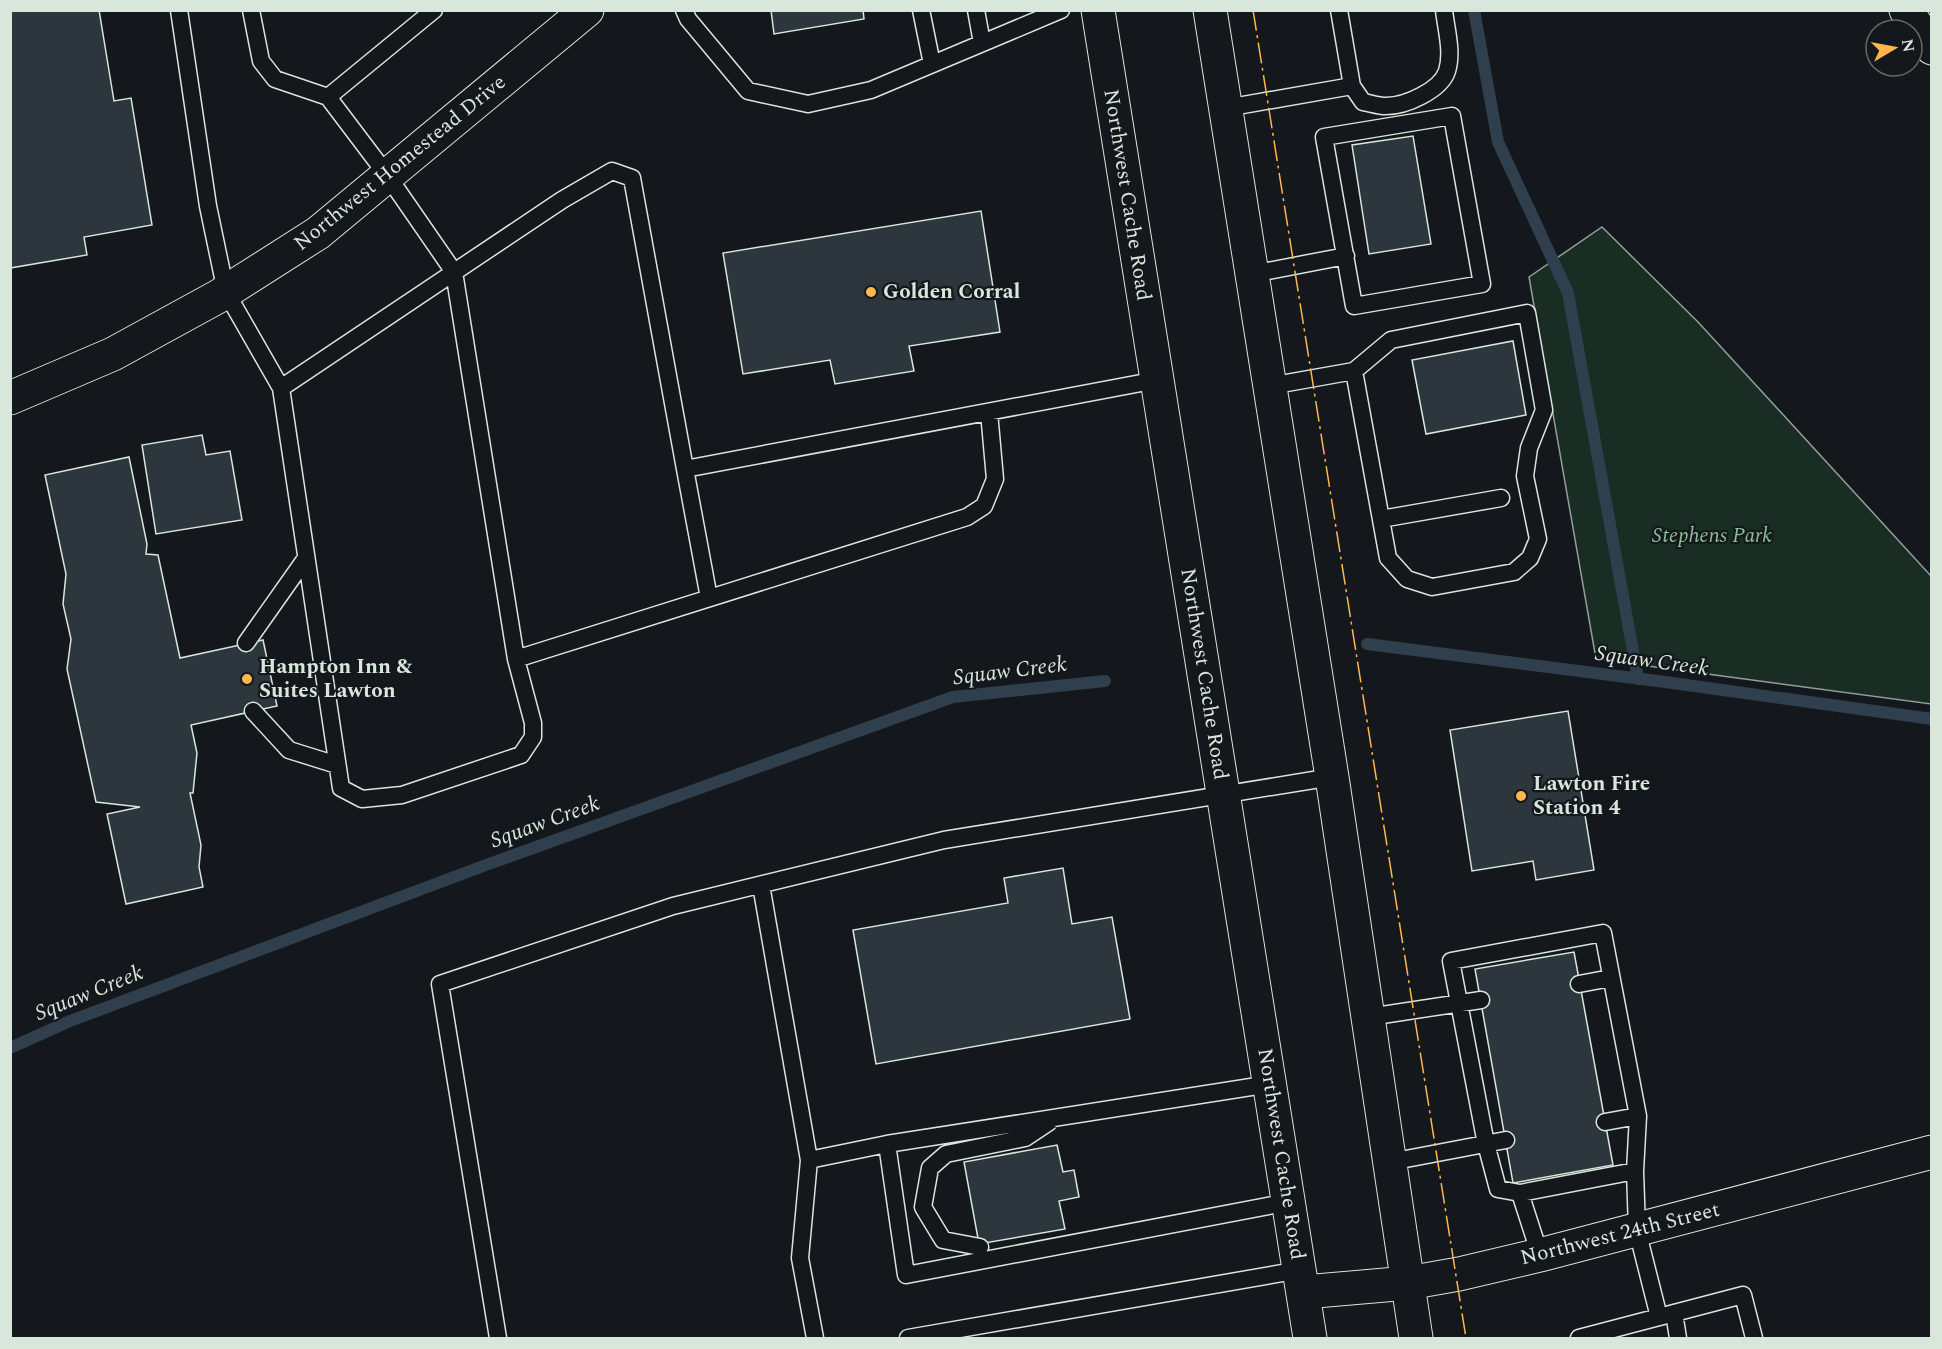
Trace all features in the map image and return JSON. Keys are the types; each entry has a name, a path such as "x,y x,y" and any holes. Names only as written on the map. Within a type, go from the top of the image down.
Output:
{"main road":[{"name":"Northwest Homestead Drive","path":"10,398 113,354 226,292 318,233 587,10"},
{"name":"Northwest Cache Road","path":"1098,10 1310,1338"},
{"path":"1210,10 1332,777 1416,1338"},
{"path":"1906,10 1932,48"},
{"name":"Northwest 24th Street","path":"1302,1281 1408,1283 1459,1274 1637,1230 1932,1152"}],"lane":[{"path":"179,10 208,206 226,292 281,388 340,788 362,799 402,795 521,755 533,737 532,723 516,659 454,272 387,175 327,97 275,79 261,61 251,10"},
{"path":"327,97 434,10"},
{"path":"921,10 932,64"},
{"path":"976,10 982,43"},
{"path":"690,13 748,91 808,104 871,90 1061,10"},
{"path":"1339,10 1352,86 1363,102 1386,106 1409,100 1440,84 1447,72 1450,57 1444,10"},
{"path":"1226,108 1352,86"},
{"path":"1452,116 1482,284 1354,306 1346,256 1324,137 1452,116"},
{"path":"281,388 562,200 612,171 632,178 709,597"},
{"path":"1252,274 1346,256"},
{"path":"1270,386 1354,371 1391,340 1527,313 1544,410 1529,448 1525,476 1538,539 1530,558 1514,572 1432,587 1407,579 1388,558 1354,371"},
{"path":"685,469 1157,380"},
{"path":"516,659 967,517 984,506 995,479 989,412"},
{"path":"1381,519 1501,498"},
{"path":"246,643 306,558"},
{"path":"253,711 289,750 337,765"},
{"path":"498,1338 440,984 673,906 944,840 1332,777"},
{"path":"761,885 809,1160 800,1258 815,1338"},
{"path":"1635,1171 1520,1193 1498,1189 1486,1144 1452,961 1603,933 1638,1116 1635,1171 1637,1230 1666,1315 1678,1338"},
{"path":"1580,984 1611,978"},
{"path":"1369,1017 1480,1000"},
{"path":"809,1160 887,1144 1270,1084"},
{"path":"1605,1122 1638,1116"},
{"path":"980,1247 943,1240 923,1207 930,1168 946,1154 1025,1138 1055,1118"},
{"path":"1390,1162 1506,1140"},
{"path":"887,1144 906,1275 1289,1202"},
{"path":"1520,1193 1540,1255"},
{"path":"1064,1231 1084,1241"},
{"path":"908,1338 1302,1281"},
{"path":"1579,1338 1743,1294 1754,1338"}],"green space":[{"name":"Stephens Park","path":"1602,227 1698,322 1931,576 1931,704 1596,659 1529,277"}],"building":[{"path":"10,10 99,10 114,101 131,98 152,225 84,237 87,255 10,268"},
{"path":"771,10 863,10 864,19 774,34"},
{"path":"1413,136 1431,244 1369,254 1352,145"},
{"path":"981,211 1000,332 909,346 914,371 835,384 830,360 743,374 723,253"},
{"path":"1513,341 1526,415 1426,434 1412,360"},
{"path":"202,435 206,455 230,451 242,520 156,534 142,445"},
{"path":"129,457 147,544 146,554 158,555 180,658 263,640 277,706 191,725 197,753 193,793 190,793 201,845 199,867 203,887 126,904 107,814 140,807 96,802 67,669 71,639 63,604 66,574 45,475"},
{"name":"Lawton Fire Station 4","path":"1568,711 1594,870 1536,880 1533,861 1472,871 1450,730"},
{"path":"1063,868 1072,924 1112,917 1130,1019 876,1064 853,930 1008,903 1004,878"},
{"path":"1574,952 1613,1165 1513,1183 1475,969"},
{"path":"1057,1145 1063,1172 1074,1170 1079,1197 1059,1201 1065,1229 979,1244 964,1162"}],"waterway":[{"path":"1474,10 1498,142 1568,293 1638,679"},
{"name":"Squaw Creek","path":"1367,644 1932,719"},
{"name":"Squaw Creek","path":"10,1048 70,1021 486,865 953,697 1105,681"}],"power":[{"path":"1253,10 1466,1338"}],"place":[{"name":"Golden Corral","path":"871,292"},
{"name":"Hampton Inn & Suites Lawton","path":"247,679"},
{"name":"Lawton Fire Station 4","path":"1521,796"}]}
